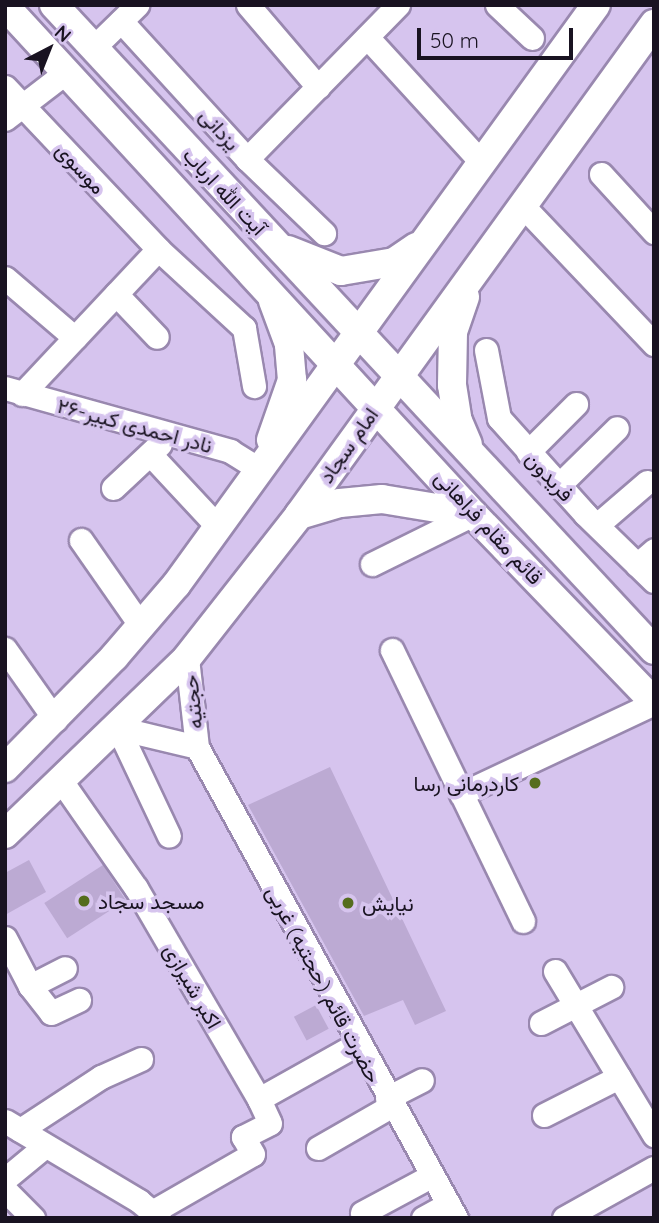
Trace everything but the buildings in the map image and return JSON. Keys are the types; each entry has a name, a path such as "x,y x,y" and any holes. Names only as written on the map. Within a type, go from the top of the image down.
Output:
{"main road":[{"path":"5,768 55,720 141,626 219,528 261,470 332,357 359,334 596,5"},
{"name":"آیت الله ارباب","path":"5,6 332,357"},
{"path":"33,36 57,8"},
{"name":"آیت الله ارباب","path":"57,8 397,376"},
{"name":"امام سجاد","path":"5,834 118,728 187,658 299,515 376,404 653,28"},
{"path":"271,240 305,261 341,271 394,262 432,234"},
{"path":"253,273 274,303 289,344 292,380 261,470"},
{"path":"472,273 453,332 452,385 458,422 475,460"},
{"name":"قائم مقام فراهانی","path":"332,357 654,703"},
{"name":"قائم مقام فراهانی","path":"397,376 654,650"},
{"path":"299,515 340,502 382,499 487,524 488,508 502,499 517,504"}],"street":[{"path":"248,5 318,87"},
{"path":"247,159 318,87 371,22 398,5"},
{"path":"497,5 532,38"},
{"path":"93,48 129,13"},
{"name":"یزدانی","path":"129,13 247,159 324,233"},
{"path":"371,22 482,163"},
{"path":"14,112 66,72"},
{"name":"موسوی","path":"5,88 14,112 244,328 254,386"},
{"path":"601,174 654,232"},
{"path":"522,205 654,344"},
{"path":"14,391 75,338 158,249"},
{"path":"5,278 75,338"},
{"path":"116,294 158,337"},
{"name":"فریدون","path":"486,350 499,418 597,525 645,558 654,581"},
{"name":"۲۶-نادر احمدی کبیر","path":"14,391 230,451 261,470"},
{"path":"528,452 576,404"},
{"path":"559,485 617,428"},
{"path":"113,488 170,434"},
{"path":"150,454 219,528"},
{"path":"597,525 647,482"},
{"path":"372,564 483,522"},
{"path":"81,540 141,626"},
{"path":"5,649 55,720"},
{"path":"392,650 523,921"},
{"name":"حجتیه","path":"118,728 197,747 187,658"},
{"path":"461,794 654,703"},
{"path":"118,728 169,836"},
{"name":"حضرت قائم (حجتیه) غربی","path":"197,747 357,1044 452,1211"},
{"name":"اکبر شیرازی","path":"62,782 136,888 259,1099"},
{"path":"5,938 30,986 51,1013 79,1000"},
{"path":"30,986 65,968"},
{"path":"555,971 654,1135"},
{"path":"541,1023 611,988"},
{"path":"141,1059 101,1077 12,1126 155,1215 253,1154 243,1138 270,1123 259,1099 357,1044"},
{"path":"544,1115 619,1077"},
{"path":"318,1148 422,1080"},
{"path":"5,1179 45,1146"},
{"path":"564,1218 652,1172"},
{"path":"362,1213 431,1176"},
{"path":"5,1189 33,1218"},
{"path":"424,1218 452,1211"}],"place":[{"name":"کاردرمانی رسا","path":"535,783"},
{"name":"مسجد سجاد","path":"84,901"},
{"name":"نیایش","path":"348,903"}]}
